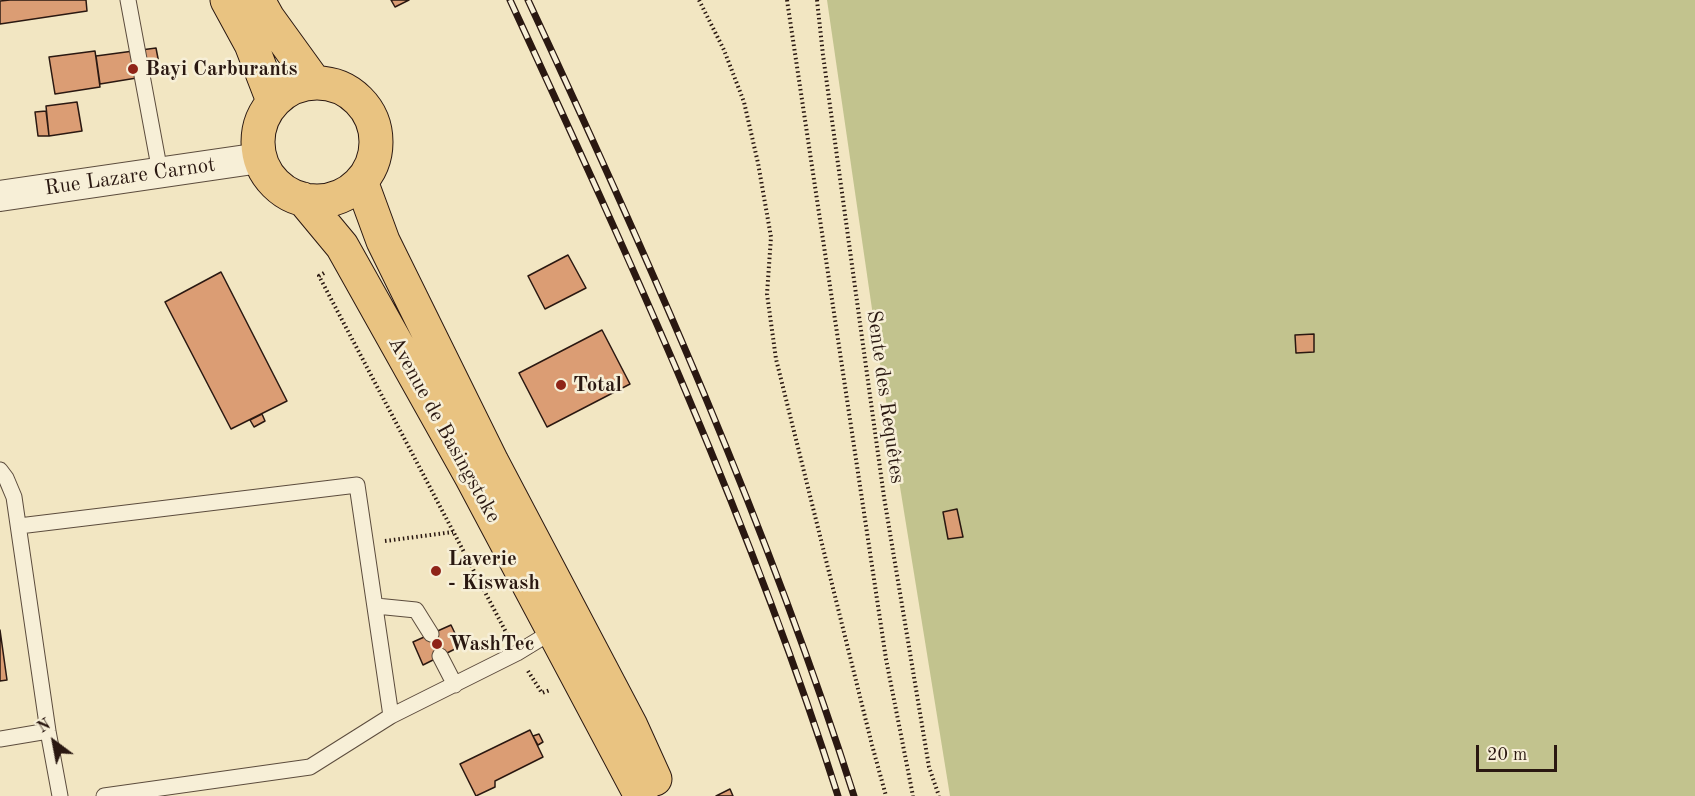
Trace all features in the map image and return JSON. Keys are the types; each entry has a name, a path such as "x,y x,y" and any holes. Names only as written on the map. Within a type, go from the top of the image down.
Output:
{"main road":[{"path":"227,0 251,44 273,101"},
{"path":"258,0 273,25 315,82"},
{"path":"315,82 334,85 351,94 365,108 374,125 375,145 371,164 361,181 349,191 334,198 319,200 303,199 289,194 276,184 266,172 260,158 258,138 263,118 273,101 299,85 315,82"},
{"name":"Avenue de Basingstoke","path":"361,181 383,241 492,462 631,726 662,796"},
{"name":"Avenue de Basingstoke","path":"303,199 342,246 349,258 478,489 641,796"}],"street":[{"name":"Rue Lazare Carnot","path":"0,196 260,158"}],"lane":[{"path":"128,0 160,172"},
{"path":"0,470 14,497 48,731 60,796"},
{"path":"19,526 357,486 391,716"},
{"path":"376,606 416,610 431,634"},
{"path":"104,796 310,767 391,716 517,653 553,631"},
{"path":"440,656 454,684"},
{"path":"0,739 48,731"}],"path":[{"path":"699,0 724,50 744,102 771,237 767,294 776,359 886,796"},
{"path":"787,0 886,659 913,796"},
{"name":"Sente des Requêtes","path":"817,0 884,497 929,767 939,796"},
{"path":"349,258 318,276 517,653 542,693 579,678"},
{"path":"366,544 453,532"}],"green space":[{"path":"827,0 1695,0 1695,796 950,796 879,357"}],"building":[{"path":"86,0 87,11 0,24 0,1"},
{"path":"391,0 409,0 395,7"},
{"path":"156,48 161,74 100,84 96,56"},
{"path":"95,51 100,87 55,94 49,57"},
{"path":"77,102 82,131 49,136 46,106"},
{"path":"46,111 49,136 38,136 35,112"},
{"path":"568,255 586,288 545,309 528,276"},
{"path":"221,272 287,401 231,429 165,302"},
{"path":"602,330 630,384 547,427 519,373"},
{"path":"1314,334 1314,352 1296,353 1295,335"},
{"path":"262,414 265,421 254,427 250,420"},
{"path":"957,509 963,537 948,539 943,512"},
{"name":"WashTec","path":"451,625 461,646 423,665 413,642"},
{"path":"0,630 7,680 0,681"},
{"path":"530,730 543,757 495,781 495,787 476,796 460,764"},
{"path":"539,734 543,742 538,745 533,736"},
{"path":"730,789 733,796 716,796"}],"railway":[{"path":"510,0 644,294 728,492 804,694 838,796"},
{"path":"528,0 618,196 745,493 820,694 854,796"}],"place":[{"name":"Bayi Carburants","path":"133,69"},
{"name":"Total","path":"561,385"},
{"name":"Laverie - Kiswash","path":"436,571"},
{"name":"WashTec","path":"437,644"}]}
